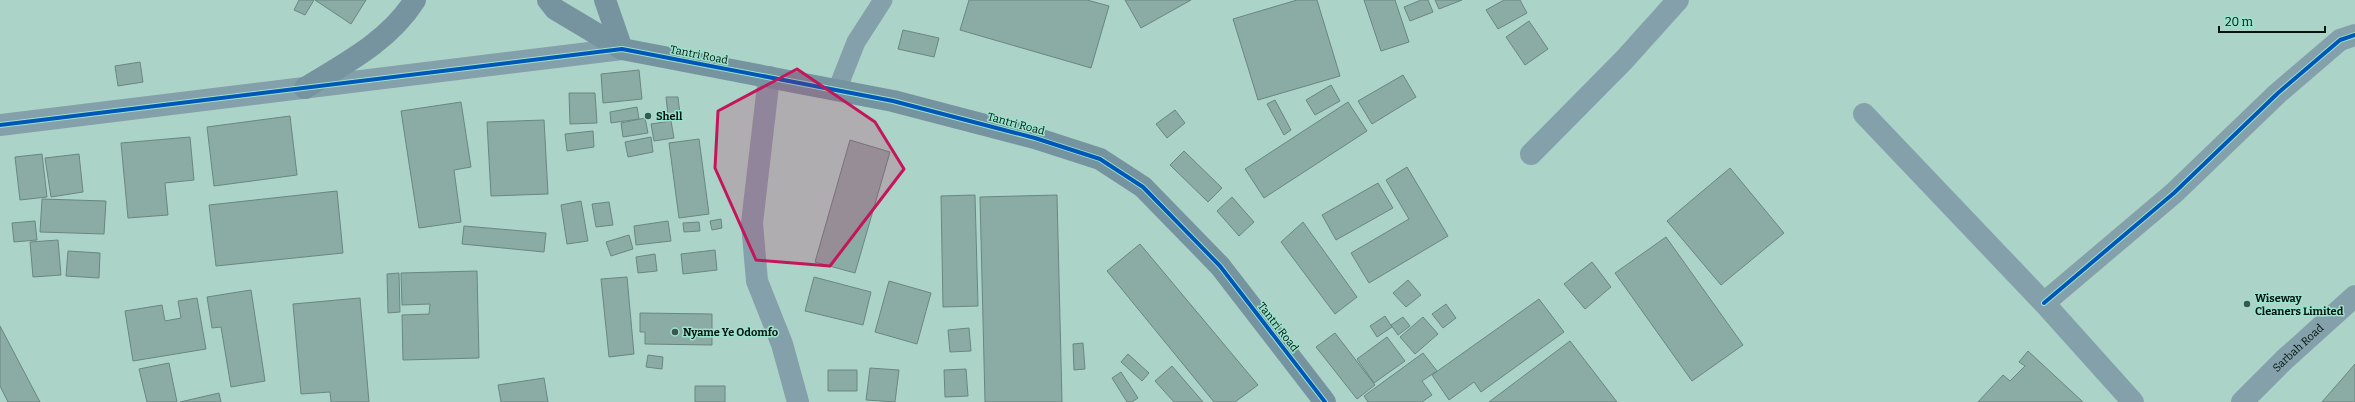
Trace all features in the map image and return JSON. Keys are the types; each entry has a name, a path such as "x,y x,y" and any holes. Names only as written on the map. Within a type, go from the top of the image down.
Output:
{"street":[{"path":"305,88 376,43 397,25 416,0"},
{"name":"Tantri Road","path":"548,0 554,9 622,49 893,101 1035,138 1100,159 1143,187 1220,266 1325,402"},
{"path":"0,125 622,49 605,0"},
{"path":"1531,154 1624,60 1678,0"},
{"path":"2044,303 2174,193 2278,93 2340,40 2355,35"},
{"path":"769,77 752,224 757,281 782,344 798,402"},
{"path":"1864,114 2044,303 2133,402"},
{"name":"Sarbah Road","path":"2242,402 2284,360 2355,296"}],"lane":[{"path":"837,90 856,42 883,0"}],"highlighted area":[{"path":"797,69 875,122 904,169 830,266 756,260 715,168 718,111"}],"building":[{"path":"299,0 314,0 305,15 294,10"},
{"path":"315,0 366,0 351,24"},
{"path":"969,0 1087,0 1109,6 1091,68 960,30"},
{"path":"1125,0 1191,0 1141,28"},
{"path":"1297,0 1317,0 1340,76 1258,100 1233,19"},
{"path":"1364,0 1395,0 1409,42 1381,51"},
{"path":"1421,0 1428,0 1433,12 1410,21 1404,7"},
{"path":"1435,0 1462,0 1439,9"},
{"path":"1504,0 1520,0 1527,13 1498,29 1486,10"},
{"path":"1529,21 1548,49 1525,65 1506,37"},
{"path":"903,30 939,38 934,57 898,49"},
{"path":"140,62 143,82 118,86 115,66"},
{"path":"639,70 642,99 603,103 601,74"},
{"path":"1403,75 1416,97 1372,124 1358,101"},
{"path":"1331,85 1340,101 1315,115 1306,100"},
{"path":"569,93 595,93 597,123 570,124"},
{"path":"666,97 678,97 680,114 668,115"},
{"path":"1275,100 1291,130 1284,135 1267,104"},
{"path":"461,102 471,167 454,170 461,222 419,228 401,111"},
{"path":"1348,102 1367,131 1264,198 1245,169"},
{"path":"637,107 639,119 611,123 610,112"},
{"path":"1175,110 1185,123 1167,138 1156,124"},
{"path":"290,116 297,175 214,186 207,127"},
{"path":"645,118 648,133 623,137 621,123"},
{"path":"544,120 548,194 491,196 487,122"},
{"path":"671,121 674,138 654,141 651,124"},
{"path":"593,131 594,147 567,151 565,134"},
{"path":"190,137 194,180 165,183 168,215 128,218 121,143"},
{"path":"651,137 653,152 628,157 625,142"},
{"path":"699,139 709,214 679,218 669,143"},
{"path":"850,140 890,152 855,273 815,262"},
{"path":"1184,151 1222,188 1208,202 1170,165"},
{"path":"42,154 47,197 20,200 15,157"},
{"path":"79,154 83,192 51,197 45,158"},
{"path":"1407,167 1448,236 1369,283 1351,253 1409,219 1386,180"},
{"path":"1730,168 1784,233 1721,285 1667,221"},
{"path":"1378,183 1393,208 1336,240 1322,215"},
{"path":"337,191 343,253 216,266 209,205"},
{"path":"975,195 978,306 943,307 941,196"},
{"path":"1057,195 1062,402 985,402 980,197"},
{"path":"1232,197 1254,222 1239,236 1217,211"},
{"path":"42,199 106,201 104,234 40,232"},
{"path":"581,201 588,241 567,244 561,205"},
{"path":"609,202 613,225 596,227 592,204"},
{"path":"721,219 722,228 712,230 710,221"},
{"path":"35,221 37,240 14,242 12,223"},
{"path":"668,221 671,241 636,245 634,226"},
{"path":"699,222 700,231 684,232 683,223"},
{"path":"1303,222 1357,297 1335,314 1281,242"},
{"path":"464,226 546,233 544,252 462,244"},
{"path":"629,235 633,249 611,256 606,242"},
{"path":"1666,237 1743,345 1692,381 1615,273"},
{"path":"58,240 61,275 33,277 30,242"},
{"path":"1140,244 1258,385 1235,402 1214,402 1107,271"},
{"path":"715,250 717,270 683,274 681,254"},
{"path":"68,251 100,253 99,278 66,276"},
{"path":"655,254 657,271 638,273 636,257"},
{"path":"1592,262 1611,287 1585,309 1564,284"},
{"path":"477,271 479,358 403,360 402,315 429,314 430,304 402,305 401,273"},
{"path":"399,273 400,312 388,313 387,274"},
{"path":"627,277 634,354 609,357 601,279"},
{"path":"814,277 871,292 863,325 805,311"},
{"path":"1408,280 1421,295 1406,307 1393,293"},
{"path":"889,281 931,293 917,344 875,332"},
{"path":"251,290 265,381 231,387 221,327 212,328 207,297"},
{"path":"197,298 206,349 133,361 125,311 162,305 165,321 181,318 178,301"},
{"path":"360,298 369,402 331,402 330,392 301,394 293,304"},
{"path":"1539,299 1564,332 1481,392 1474,382 1449,400 1432,375"},
{"path":"1446,304 1456,318 1443,328 1432,314"},
{"path":"640,313 712,314 712,345 645,344 645,332 640,332"},
{"path":"1385,316 1392,327 1377,337 1370,326"},
{"path":"1403,317 1410,326 1398,335 1391,325"},
{"path":"1423,317 1438,334 1415,354 1400,337"},
{"path":"0,326 40,402 8,402 0,386"},
{"path":"969,328 971,351 950,352 948,330"},
{"path":"1335,333 1375,385 1357,399 1316,347"},
{"path":"1387,337 1405,361 1374,383 1357,359"},
{"path":"1570,341 1617,402 1489,402"},
{"path":"1083,343 1085,369 1074,370 1073,344"},
{"path":"2028,351 2083,402 1978,402 2003,375 2010,381 2025,366 2019,362"},
{"path":"1423,353 1437,371 1422,381 1432,395 1422,402 1368,402 1364,396"},
{"path":"1128,354 1149,373 1142,381 1121,362"},
{"path":"648,355 663,357 662,369 646,367"},
{"path":"169,363 177,402 147,402 139,369"},
{"path":"2355,364 2355,402 2322,402"},
{"path":"1172,366 1203,402 1174,402 1155,381"},
{"path":"870,368 899,370 895,402 866,400"},
{"path":"966,369 968,396 945,397 944,370"},
{"path":"828,370 857,370 857,391 828,391"},
{"path":"1121,372 1138,398 1132,402 1127,402 1112,378"},
{"path":"544,378 548,402 501,402 498,385"},
{"path":"695,386 725,386 725,402 695,402"},
{"path":"219,393 221,402 180,402"}],"cycle path":[{"path":"2044,303 2174,193 2278,93 2340,40 2355,35"},
{"path":"0,125 622,49 893,101 1035,138 1100,159 1143,187 1220,266 1325,402"}],"place":[{"name":"Shell","path":"648,116"},
{"name":"Wiseway Cleaners Limited","path":"2247,304"},
{"name":"Nyame Ye Odomfo","path":"675,332"}]}
